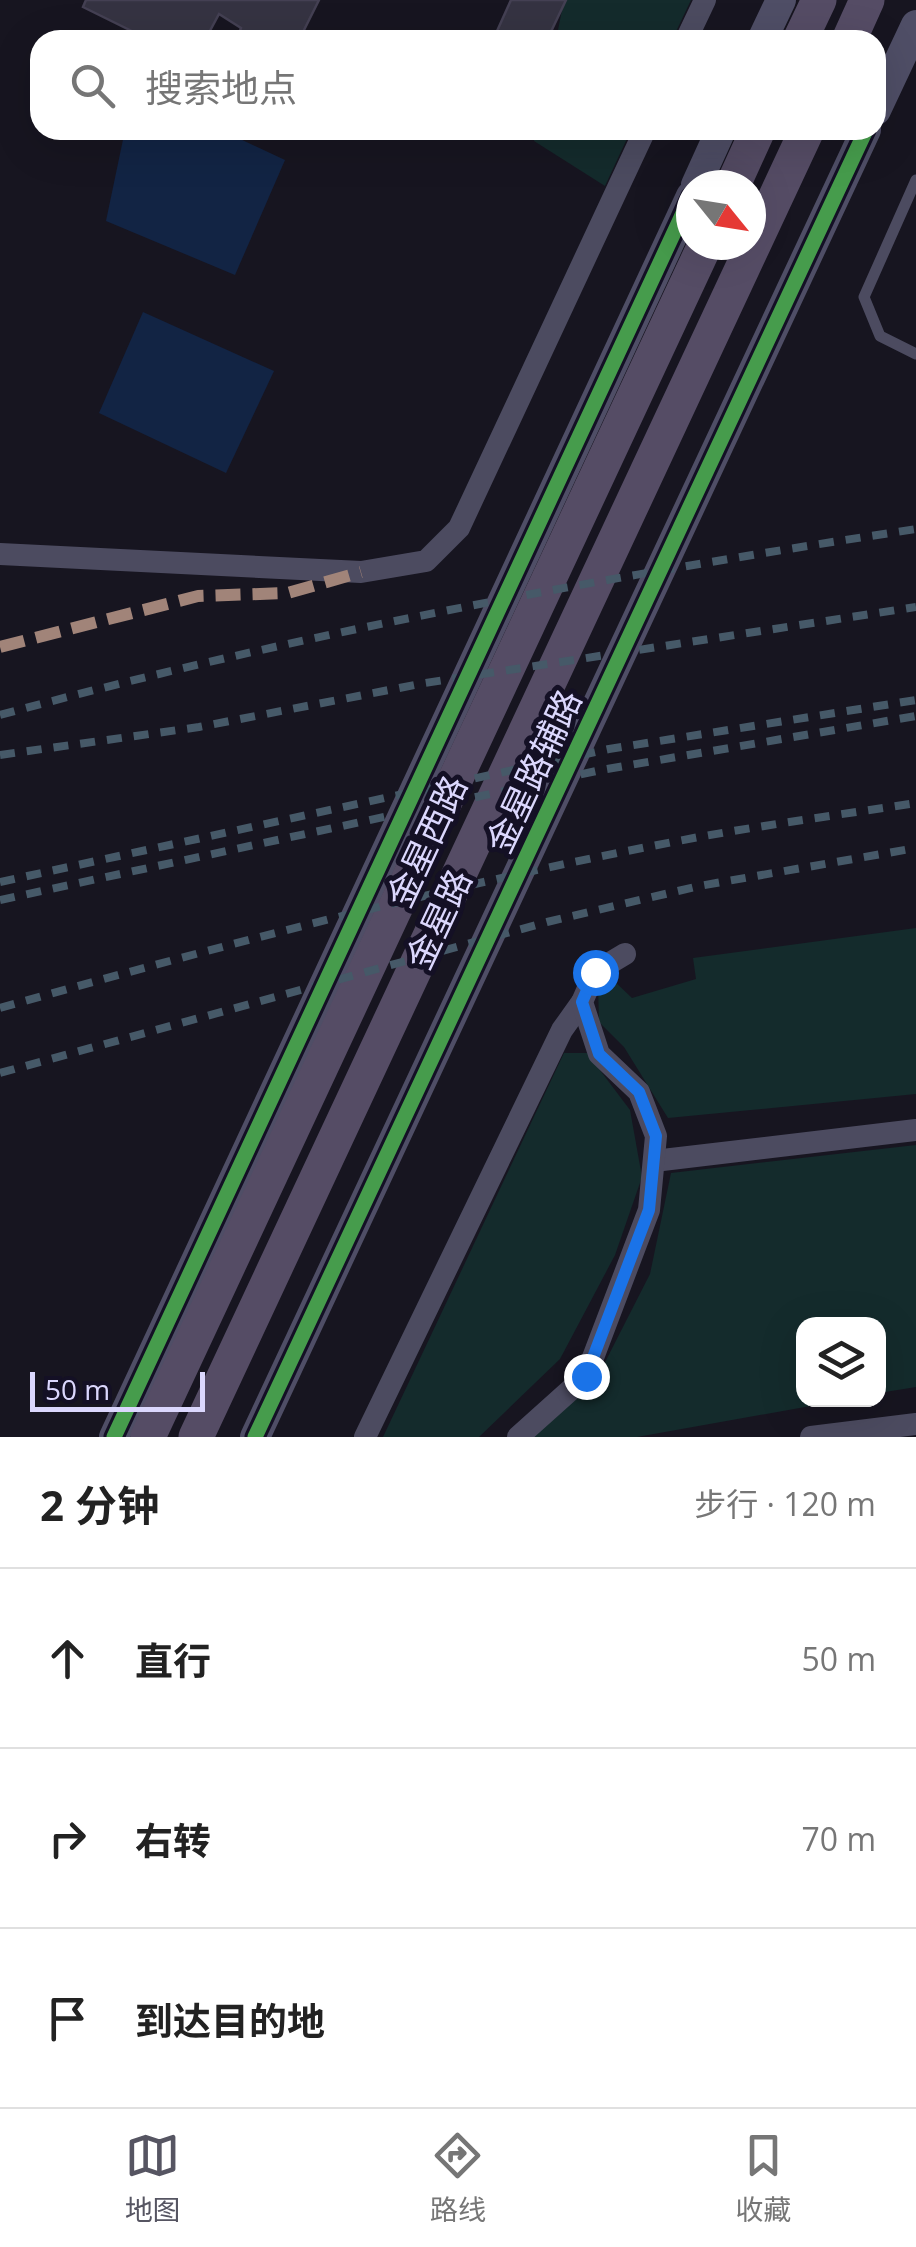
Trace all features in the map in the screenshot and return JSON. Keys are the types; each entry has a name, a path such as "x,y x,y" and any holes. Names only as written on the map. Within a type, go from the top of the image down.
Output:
{"main road":[{"path":"805,30 819,0"},
{"path":"854,30 868,0"},
{"path":"739,170 753,140"},
{"name":"金星路","path":"196,1437 802,140"},
{"name":"金星西路","path":"148,1437 697,260"}],"street":[{"path":"691,30 705,0"},
{"path":"767,30 781,0"},
{"path":"886,89 916,25"},
{"path":"0,554 361,572 426,561 459,528 639,140"},
{"path":"703,170 716,140"},
{"name":"金星路辅路","path":"256,1437 861,140"},
{"path":"114,1437 676,228"},
{"path":"365,1437 562,1030 582,1002 595,972 625,954"},
{"path":"518,1437 586,1376 649,1210 656,1136 639,1092 599,1054 582,1002"},
{"path":"654,1161 916,1130"},
{"path":"812,1437 916,1424"}],"lane":[{"path":"916,180 864,297 880,336 916,354"}],"green space":[{"path":"564,0 691,0 677,30 558,30"},
{"path":"534,140 626,140 605,186"},
{"path":"916,928 916,1094 668,1118 624,1047 599,1022 598,985 610,977 632,998 696,979 693,958"},
{"path":"564,1053 587,1053 630,1110 642,1177 615,1255 560,1359 479,1437 383,1437"},
{"path":"916,1145 916,1387 886,1392 886,1317 796,1317 796,1407 805,1407 637,1437 531,1437 598,1376 650,1274 671,1173"}],"water":[{"path":"123,140 242,140 285,160 235,275 106,221"},
{"path":"143,312 274,371 226,473 99,413"}],"building":[{"path":"86,0 319,0 304,30 240,30 219,14 210,30 130,30 83,7"},
{"path":"511,0 566,0 552,30 498,30"}],"railway":[{"path":"0,715 226,658 455,609 685,566 916,529"},
{"path":"0,755 199,727 425,683 916,607"},
{"path":"0,882 609,749 916,700"},
{"path":"0,900 601,770 916,716"},
{"path":"0,1008 260,937 523,873 699,837 916,803"},
{"path":"0,1073 547,922 699,886 916,848"}],"marked path":[{"path":"0,647 198,596 288,593 361,572"}],"cycle path":[{"path":"255,1437 861,140"},
{"path":"114,1437 676,228"}],"route":[{"path":"586,1376 649,1210 656,1136 639,1092 599,1054 582,1002 595,972"}]}
